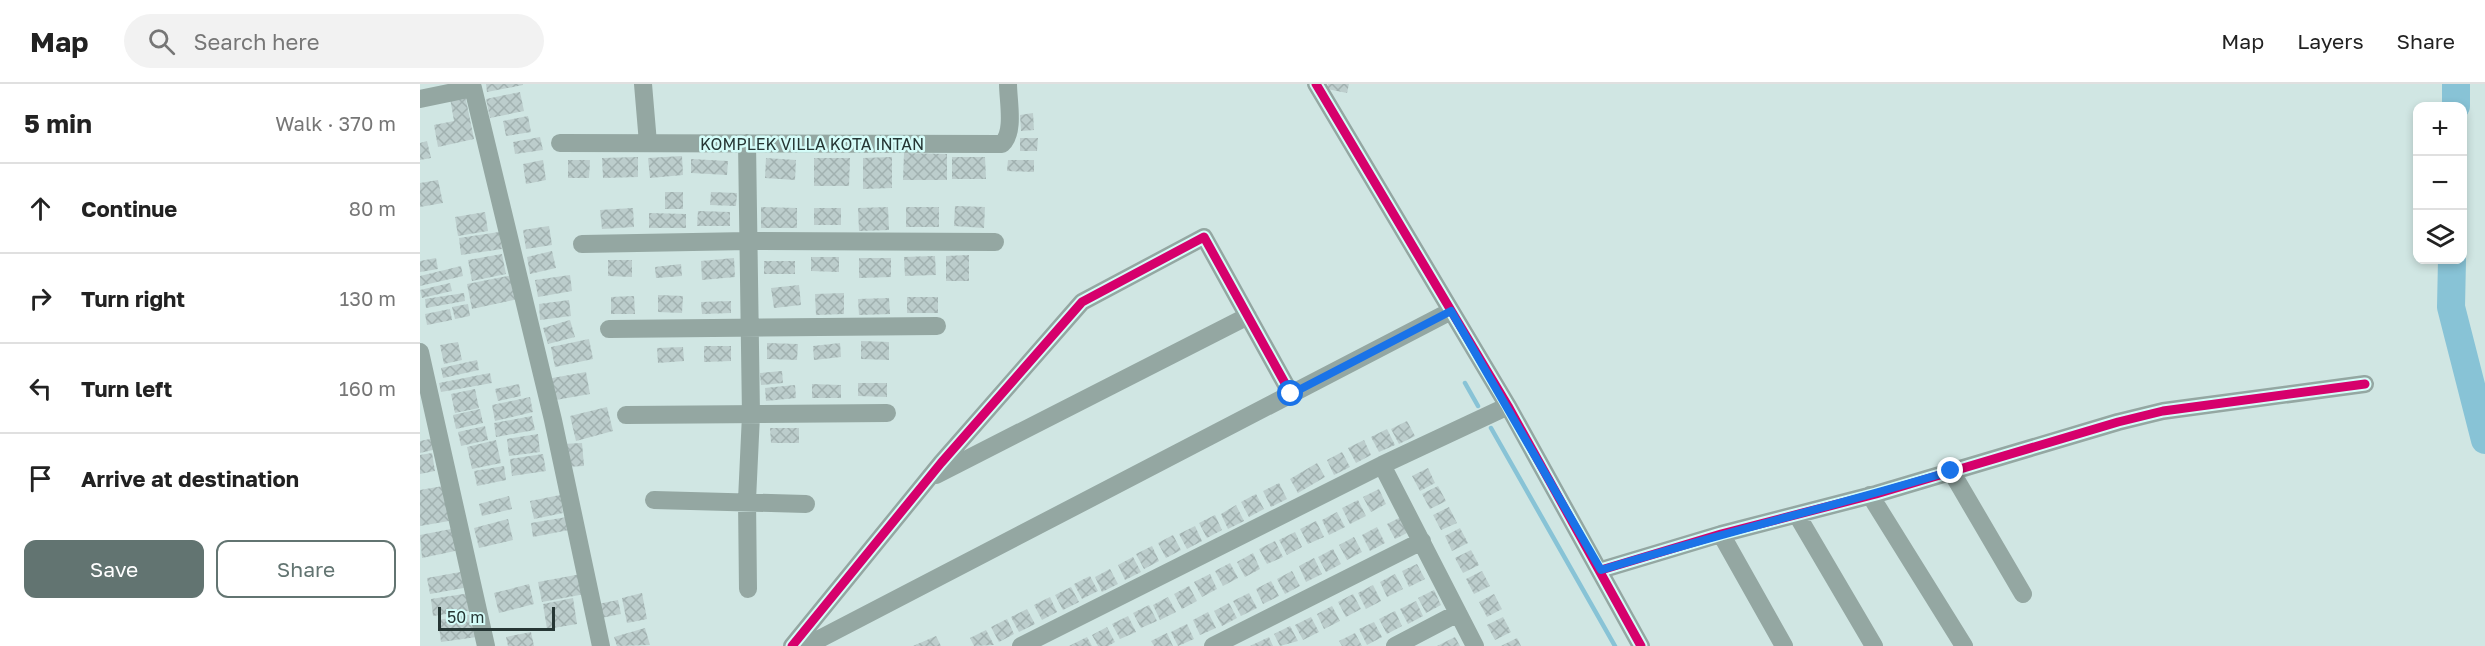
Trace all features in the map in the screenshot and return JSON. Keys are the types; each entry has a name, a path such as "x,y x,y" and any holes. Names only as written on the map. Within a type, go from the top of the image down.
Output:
{"street":[{"path":"643,84 648,143"},
{"name":"KOMPLEK VILLA KOTA INTAN","path":"560,143 1002,144 1008,139 1009,130 1008,84"},
{"path":"1316,84 1508,406 1601,570 1641,646"},
{"path":"420,99 473,86 554,420 601,646"},
{"path":"747,143 751,329 751,415 747,503 748,589"},
{"path":"792,646 929,479 1082,302 1204,237 1291,394"},
{"path":"582,244 748,241 995,242"},
{"path":"806,646 1451,311"},
{"path":"929,479 1248,316"},
{"path":"609,329 937,326"},
{"path":"420,352 486,646"},
{"path":"1601,570 1721,534 1870,495 2118,422 2163,411 2365,384"},
{"path":"1021,646 1382,465 1508,406"},
{"path":"626,415 887,413"},
{"path":"1382,465 1475,646"},
{"path":"1951,471 2023,594"},
{"path":"1870,495 1964,646"},
{"path":"654,500 806,504"},
{"path":"1797,515 1874,646"},
{"path":"1721,534 1784,646"},
{"path":"1213,646 1422,541"},
{"path":"1395,646 1458,613"}],"building":[{"path":"486,84 523,84 523,85 487,92"},
{"path":"1328,84 1349,84 1347,93 1327,89"},
{"path":"520,92 524,111 490,118 486,99"},
{"path":"465,95 474,139 438,147 434,125 454,121 450,98"},
{"path":"1033,113 1034,130 1021,131 1020,115"},
{"path":"528,116 531,132 506,136 503,121"},
{"path":"540,137 543,150 515,154 513,142"},
{"path":"1020,138 1038,138 1037,151 1020,151"},
{"path":"427,141 431,158 420,160 420,143"},
{"path":"904,153 947,154 947,180 903,180"},
{"path":"682,156 683,175 650,178 648,158"},
{"path":"638,157 638,177 603,178 602,158"},
{"path":"892,157 892,188 863,189 863,158"},
{"path":"952,157 985,157 986,179 952,179"},
{"path":"766,158 796,160 795,180 765,178"},
{"path":"814,158 850,158 849,186 814,186"},
{"path":"691,159 728,161 727,175 691,173"},
{"path":"543,160 546,180 526,184 523,164"},
{"path":"568,160 590,160 589,178 568,178"},
{"path":"1008,160 1034,160 1034,172 1007,171"},
{"path":"438,180 443,203 420,207 420,183"},
{"path":"665,192 683,192 683,209 665,209"},
{"path":"711,192 737,193 736,206 710,205"},
{"path":"955,206 985,207 984,228 954,226"},
{"path":"761,207 797,208 797,228 761,228"},
{"path":"888,207 889,230 859,231 858,208"},
{"path":"906,207 939,207 939,227 906,227"},
{"path":"633,208 634,227 602,229 600,210"},
{"path":"814,208 841,208 841,225 814,225"},
{"path":"698,211 730,212 730,226 697,226"},
{"path":"485,212 488,231 458,236 455,217"},
{"path":"649,213 686,214 686,228 649,228"},
{"path":"549,226 552,245 526,249 523,230"},
{"path":"499,232 502,249 461,255 459,238"},
{"path":"552,251 556,268 530,274 527,257"},
{"path":"502,254 506,274 472,281 468,260"},
{"path":"969,255 969,281 946,281 946,256"},
{"path":"935,256 936,275 905,276 904,257"},
{"path":"811,257 839,257 839,272 811,271"},
{"path":"436,258 438,269 420,272 420,261"},
{"path":"734,258 735,277 702,280 701,261"},
{"path":"859,258 891,258 891,277 859,278"},
{"path":"608,260 632,260 632,277 608,276"},
{"path":"764,261 795,261 795,274 764,274"},
{"path":"681,264 682,276 656,278 655,267"},
{"path":"461,266 463,276 420,286 420,276"},
{"path":"513,275 518,299 472,309 467,284"},
{"path":"570,275 572,291 538,297 535,280"},
{"path":"450,283 452,291 422,298 420,290"},
{"path":"799,285 801,305 774,308 771,288"},
{"path":"464,293 465,301 426,308 425,299"},
{"path":"844,293 844,314 816,315 815,294"},
{"path":"658,295 683,296 682,313 658,312"},
{"path":"634,296 635,314 611,314 611,297"},
{"path":"907,297 938,297 938,313 907,313"},
{"path":"889,298 890,314 859,315 858,299"},
{"path":"569,300 571,316 540,320 539,304"},
{"path":"731,301 731,313 702,314 701,302"},
{"path":"468,304 470,316 455,319 452,307"},
{"path":"450,309 452,320 427,325 425,314"},
{"path":"570,320 575,337 548,344 543,328"},
{"path":"589,339 593,359 555,367 551,347"},
{"path":"861,341 889,342 889,360 861,359"},
{"path":"458,342 462,360 444,364 440,345"},
{"path":"767,343 798,344 797,360 767,359"},
{"path":"840,343 841,357 814,360 813,346"},
{"path":"704,346 731,346 731,361 704,362"},
{"path":"683,347 684,361 658,363 657,348"},
{"path":"477,360 479,370 443,378 441,368"},
{"path":"782,371 783,383 761,385 760,373"},
{"path":"586,372 590,394 550,401 547,379"},
{"path":"490,373 492,383 441,392 439,383"},
{"path":"858,383 887,383 887,397 858,396"},
{"path":"519,384 521,396 498,401 495,389"},
{"path":"812,384 841,385 841,398 812,398"},
{"path":"795,385 796,398 766,401 765,388"},
{"path":"475,389 479,408 455,413 451,394"},
{"path":"530,397 533,412 495,421 492,405"},
{"path":"607,407 613,431 576,441 570,416"},
{"path":"480,409 483,423 456,429 453,415"},
{"path":"532,416 535,430 496,437 494,423"},
{"path":"1407,421 1415,436 1399,444 1391,429"},
{"path":"485,426 488,440 461,446 458,432"},
{"path":"770,428 799,428 799,443 771,443"},
{"path":"1387,429 1395,445 1379,452 1371,437"},
{"path":"538,434 540,452 509,456 507,439"},
{"path":"435,438 437,449 420,453 420,441"},
{"path":"496,440 501,463 472,469 467,447"},
{"path":"1364,440 1371,455 1356,463 1348,448"},
{"path":"582,443 584,466 564,467 562,444"},
{"path":"1342,452 1350,467 1334,475 1327,460"},
{"path":"432,453 435,471 420,474 420,455"},
{"path":"543,454 546,471 512,476 510,459"},
{"path":"1317,463 1325,477 1298,493 1290,479"},
{"path":"504,466 506,480 477,486 474,471"},
{"path":"1428,468 1435,483 1420,491 1412,476"},
{"path":"1279,483 1287,499 1271,507 1263,491"},
{"path":"443,486 449,521 420,526 420,490"},
{"path":"1438,486 1446,501 1430,509 1422,494"},
{"path":"1379,489 1386,504 1371,512 1363,497"},
{"path":"1256,494 1264,509 1249,517 1241,502"},
{"path":"560,495 563,513 534,519 530,501"},
{"path":"509,496 512,509 482,516 479,504"},
{"path":"1358,500 1366,516 1350,524 1342,508"},
{"path":"1236,505 1244,521 1228,529 1221,514"},
{"path":"1449,507 1457,523 1441,530 1433,515"},
{"path":"1337,512 1345,527 1329,535 1322,520"},
{"path":"1215,515 1222,530 1207,538 1199,523"},
{"path":"1403,516 1411,531 1395,539 1387,524"},
{"path":"567,517 569,530 533,537 531,523"},
{"path":"508,519 513,540 479,548 474,528"},
{"path":"1316,521 1324,537 1308,544 1300,529"},
{"path":"1195,526 1202,541 1187,549 1179,534"},
{"path":"1377,527 1385,543 1370,551 1362,535"},
{"path":"456,528 460,550 422,558 420,535"},
{"path":"1460,528 1468,543 1452,551 1445,536"},
{"path":"1295,532 1302,547 1287,555 1279,540"},
{"path":"1173,535 1181,550 1166,558 1158,543"},
{"path":"1354,537 1362,552 1347,560 1339,545"},
{"path":"1275,541 1283,557 1267,564 1259,549"},
{"path":"1152,546 1159,561 1144,569 1136,554"},
{"path":"1333,549 1341,564 1326,572 1318,557"},
{"path":"1471,550 1479,565 1463,573 1455,558"},
{"path":"1253,553 1260,569 1245,577 1237,562"},
{"path":"1133,557 1141,572 1125,580 1118,565"},
{"path":"1314,558 1322,574 1306,582 1299,566"},
{"path":"1230,563 1238,578 1223,586 1215,571"},
{"path":"1417,564 1425,579 1409,587 1402,571"},
{"path":"1110,569 1118,584 1102,592 1095,577"},
{"path":"466,571 469,587 430,594 427,578"},
{"path":"1292,571 1300,586 1285,594 1277,579"},
{"path":"1482,571 1490,586 1474,594 1466,579"},
{"path":"581,574 585,594 542,602 538,582"},
{"path":"1210,574 1217,589 1202,597 1194,582"},
{"path":"1395,574 1403,589 1387,597 1380,582"},
{"path":"1090,576 1098,591 1082,599 1074,584"},
{"path":"1271,581 1279,596 1263,604 1256,589"},
{"path":"529,584 534,604 499,613 494,593"},
{"path":"1373,585 1381,601 1366,609 1358,593"},
{"path":"1189,586 1197,601 1182,609 1174,594"},
{"path":"1071,587 1079,602 1063,610 1055,595"},
{"path":"1434,590 1441,605 1426,613 1418,598"},
{"path":"470,593 473,610 433,616 431,599"},
{"path":"642,593 647,619 627,623 622,598"},
{"path":"1249,593 1257,608 1241,616 1233,601"},
{"path":"1353,594 1361,609 1346,617 1338,602"},
{"path":"1494,594 1502,609 1487,617 1479,602"},
{"path":"1050,597 1057,612 1042,620 1034,605"},
{"path":"1168,597 1176,612 1160,620 1153,605"},
{"path":"573,598 577,624 547,629 543,604"},
{"path":"618,600 621,614 601,618 598,604"},
{"path":"1416,601 1423,616 1408,624 1400,609"},
{"path":"1229,603 1237,618 1222,626 1214,611"},
{"path":"1149,605 1157,621 1141,628 1133,613"},
{"path":"1332,606 1340,621 1324,629 1317,614"},
{"path":"1027,609 1035,624 1019,632 1011,617"},
{"path":"1395,611 1402,626 1387,634 1379,619"},
{"path":"1208,612 1216,628 1200,635 1193,620"},
{"path":"473,614 477,637 441,642 438,620"},
{"path":"1128,616 1136,632 1120,639 1112,624"},
{"path":"1311,617 1319,632 1303,640 1295,625"},
{"path":"1503,617 1511,632 1495,640 1487,625"},
{"path":"1007,619 1014,634 999,642 991,627"},
{"path":"1374,622 1382,637 1367,645 1359,629"},
{"path":"1187,624 1194,639 1178,646 1171,632"},
{"path":"1290,626 1298,641 1280,646 1274,634"},
{"path":"1107,627 1115,642 1108,646 1098,646 1092,635"},
{"path":"645,628 650,645 617,646 614,637"},
{"path":"986,630 994,645 974,646 970,638"},
{"path":"531,632 534,646 508,646 506,637"},
{"path":"1167,633 1173,646 1154,646 1151,641"},
{"path":"1355,633 1362,646 1342,646 1339,641"},
{"path":"936,636 941,646 913,646"},
{"path":"1087,637 1092,646 1069,646"},
{"path":"1269,637 1273,646 1250,646"},
{"path":"1455,637 1460,646 1437,646"},
{"path":"1517,638 1521,646 1501,646"}],"waterway":[{"path":"2456,84 2456,102"},
{"path":"2452,264 2451,307 2485,440"},
{"path":"1465,383 1478,406"},
{"path":"1491,428 1615,646"}],"cycle path":[{"path":"1316,84 1508,406 1641,646"},
{"path":"792,646 941,463 1082,302 1204,237 1291,394"},
{"path":"1601,570 1721,534 1876,494 2118,422 2163,411 2365,384"}],"route":[{"path":"1291,394 1451,311 1601,570 1675,547 1876,494 1951,471"}]}
